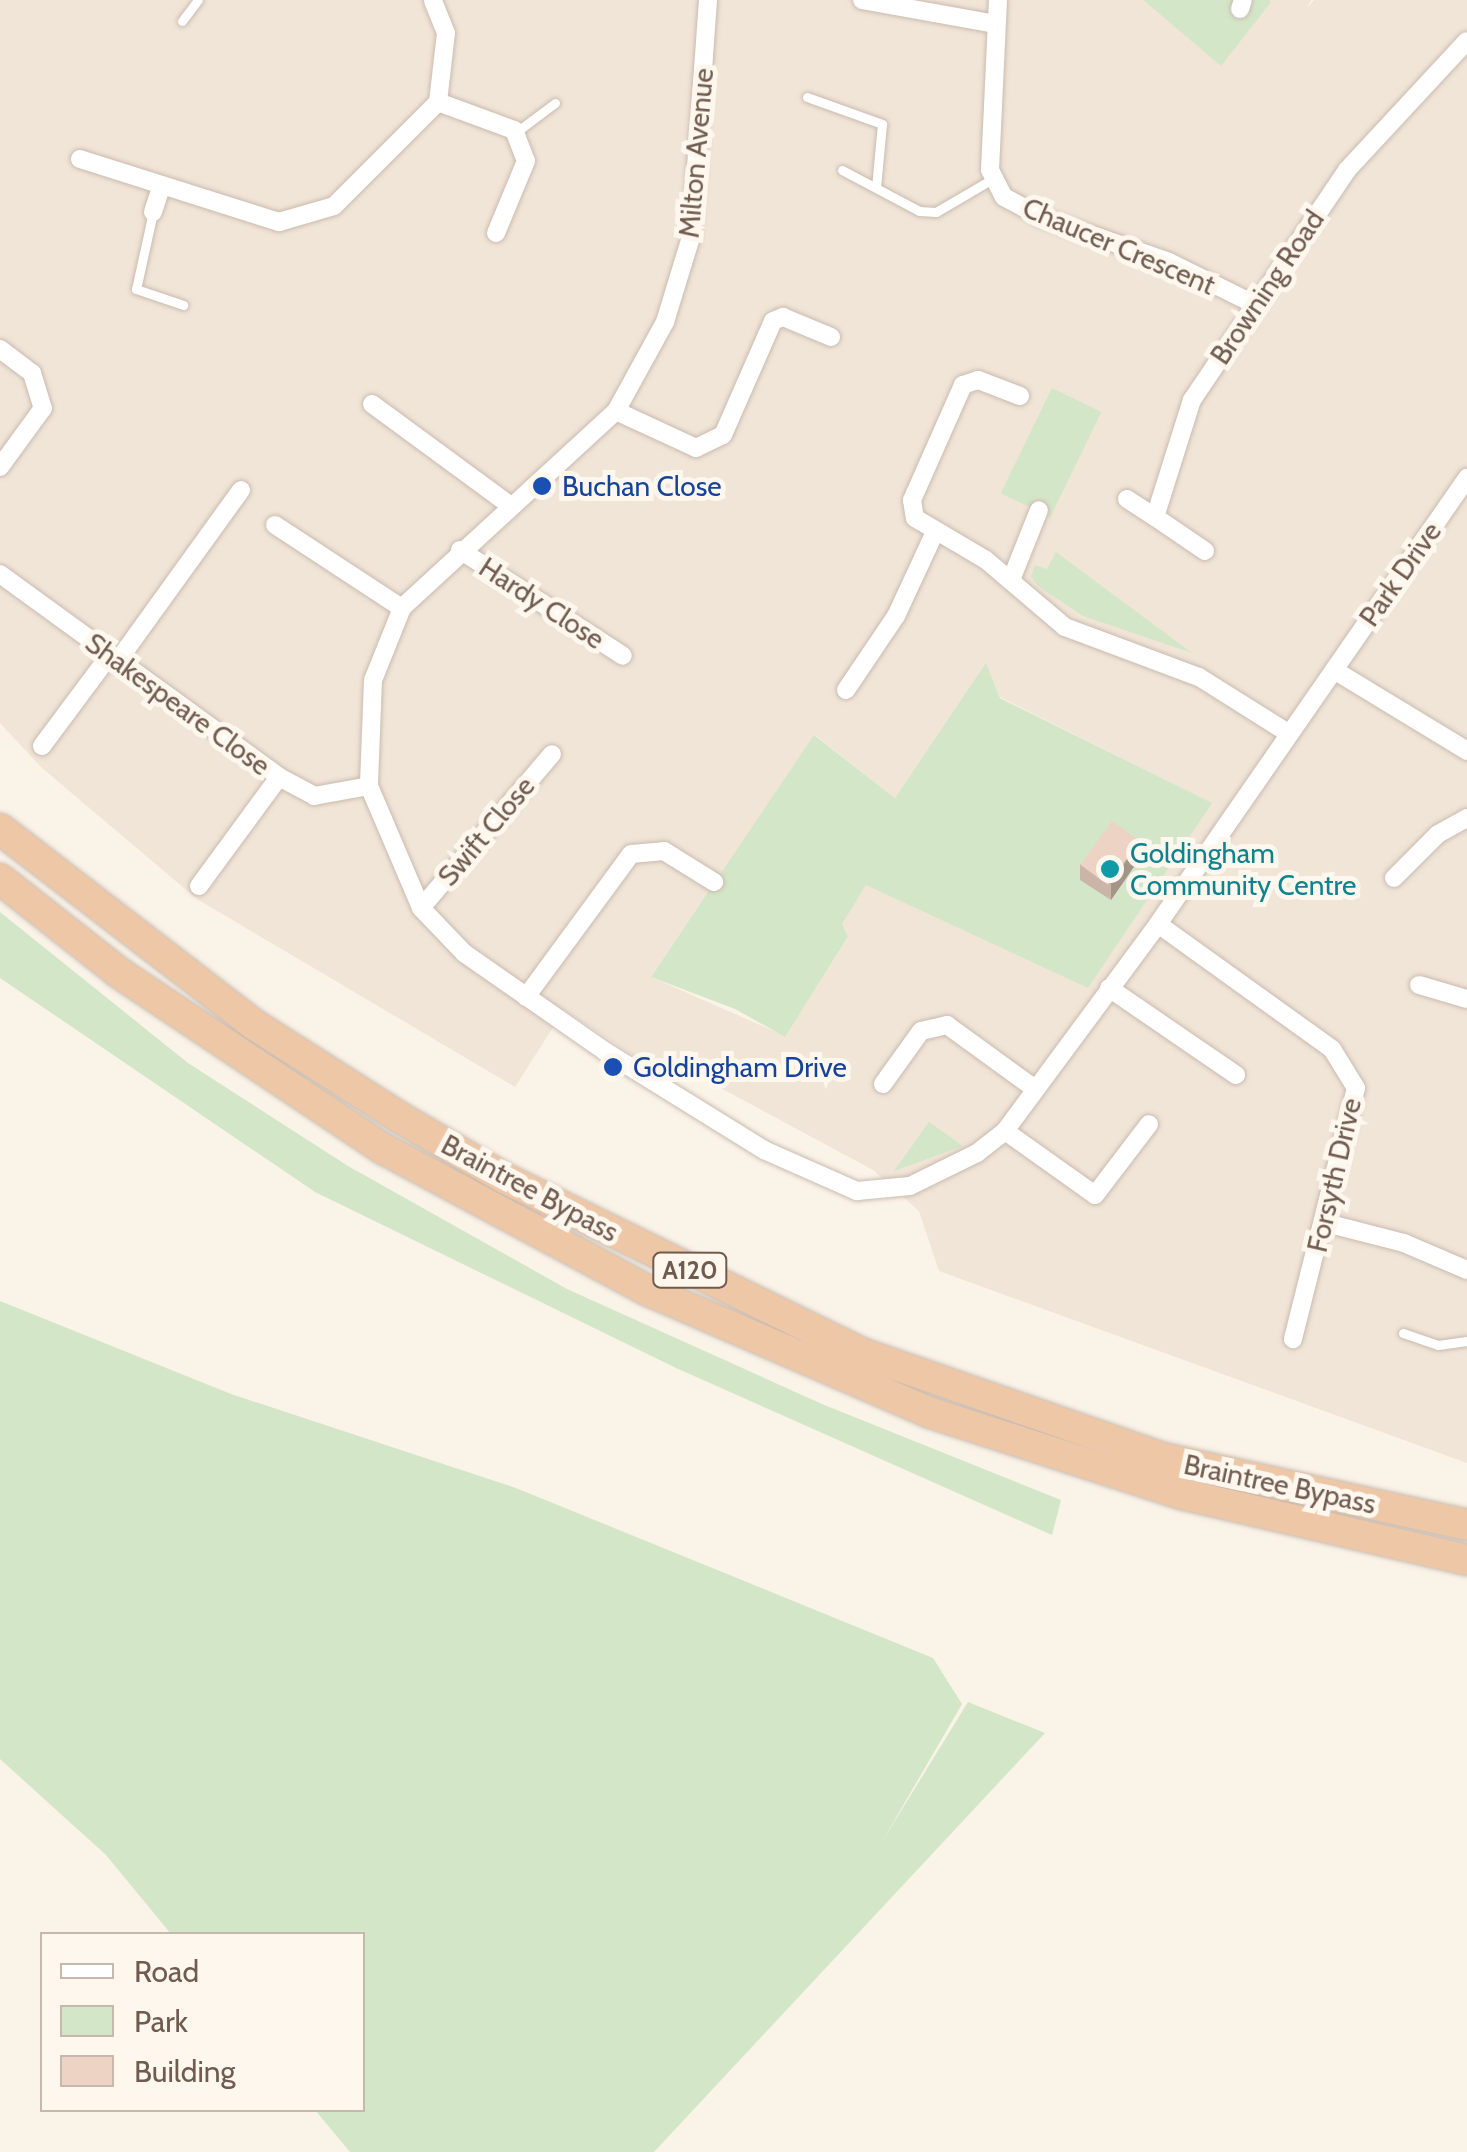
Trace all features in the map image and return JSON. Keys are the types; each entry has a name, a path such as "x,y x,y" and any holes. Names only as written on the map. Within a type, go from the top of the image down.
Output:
{"highway":[{"name":"Braintree Bypass","path":"0,829 253,1024 399,1117 506,1179 864,1354 1162,1458 1467,1525"},
{"name":"Braintree Bypass","path":"0,878 118,972 382,1148 649,1291 946,1418 1182,1494 1467,1560"}],"street":[{"path":"80,159 279,222 334,206 438,102 446,33 433,0"},
{"name":"Milton Avenue","path":"616,411 666,322 691,236 708,0"},
{"path":"862,0 996,24"},
{"name":"Chaucer Crescent","path":"998,0 994,178 1004,197 1043,218 1169,262 1252,303"},
{"name":"Browning Road","path":"1155,517 1192,400 1252,303 1347,170 1467,41"},
{"path":"438,102 515,133 526,161 502,200 496,233"},
{"path":"153,212 161,186"},
{"path":"830,338 783,317 774,321 723,434 696,448 616,411 508,504 402,608 373,680 369,786 421,908 464,953 526,997 764,1150 857,1191 924,1180 954,1168 1005,1131 1158,924 1334,670 1467,751"},
{"path":"0,349 32,373 43,408 0,467"},
{"path":"1020,396 978,380 964,385 912,500 915,518 934,534 1011,580 1065,627 1199,677 1288,733"},
{"path":"372,404 508,504"},
{"name":"Park Drive","path":"1334,670 1467,478"},
{"path":"42,746 241,490"},
{"path":"1127,498 1204,551"},
{"path":"1011,580 1039,510"},
{"path":"275,526 402,608"},
{"path":"846,690 896,616 934,534"},
{"name":"Hardy Close","path":"460,550 623,656"},
{"name":"Shakespeare Close","path":"0,574 279,777 314,796 369,786"},
{"name":"Swift Close","path":"421,908 552,754"},
{"path":"199,886 279,777"},
{"path":"1394,878 1438,834 1467,818"},
{"path":"526,997 631,854 664,850 714,882"},
{"name":"Forsyth Drive","path":"1158,924 1332,1049 1356,1088 1326,1223 1293,1339"},
{"path":"1419,985 1467,1000"},
{"path":"1109,988 1236,1075"},
{"path":"883,1084 921,1031 948,1025 1035,1089"},
{"path":"1005,1131 1095,1195 1148,1124"},
{"path":"1326,1223 1404,1243 1467,1270"}],"lane":[{"path":"182,21 198,0"},
{"path":"807,97 882,124 876,188"},
{"path":"515,133 555,103"},
{"path":"842,170 936,212 994,178"},
{"path":"153,212 136,290 184,305"},
{"path":"1403,1332 1438,1345 1467,1342"}],"shaded area":[{"path":"0,0 1143,0 1221,65 1269,0 1311,0 1307,8 1314,0 1467,0 1467,1463 939,1271 919,1211 873,1170 691,1072 663,1075 564,1010 515,1087 197,899 41,767 0,723","holes":["986,665 1000,697 1211,803 1088,987 866,884 841,924 848,938 785,1036 651,977 815,735 895,798"]}],"green space":[{"path":"1143,0 1269,0 1271,2 1221,66"},
{"path":"1052,388 1101,412 1050,517 1001,493"},
{"path":"1056,552 1192,653 1083,616 1038,586 1031,576 1035,565 1047,569"},
{"path":"986,663 1000,698 1212,803 1088,988 866,885 842,924 848,937 785,1037 735,1009 651,977 814,735 895,798"},
{"path":"0,912 188,1063 348,1166 567,1289 822,1404 1061,1500 1052,1535 676,1368 315,1192 0,978"},
{"path":"929,1122 963,1146 894,1171"},
{"path":"0,1301 231,1394 516,1488 933,1658 962,1704 883,1840 968,1702 1045,1733 654,2152 350,2152 317,2112 365,2112 365,1932 169,1932 106,1855 0,1759"}],"building":[{"path":"1112,821 1140,841 1108,885 1080,865"}],"place":[{"name":"Buchan Close","path":"542,486"},
{"name":"Goldingham Community Centre","path":"1110,869"},
{"name":"Goldingham Drive","path":"613,1067"}]}
